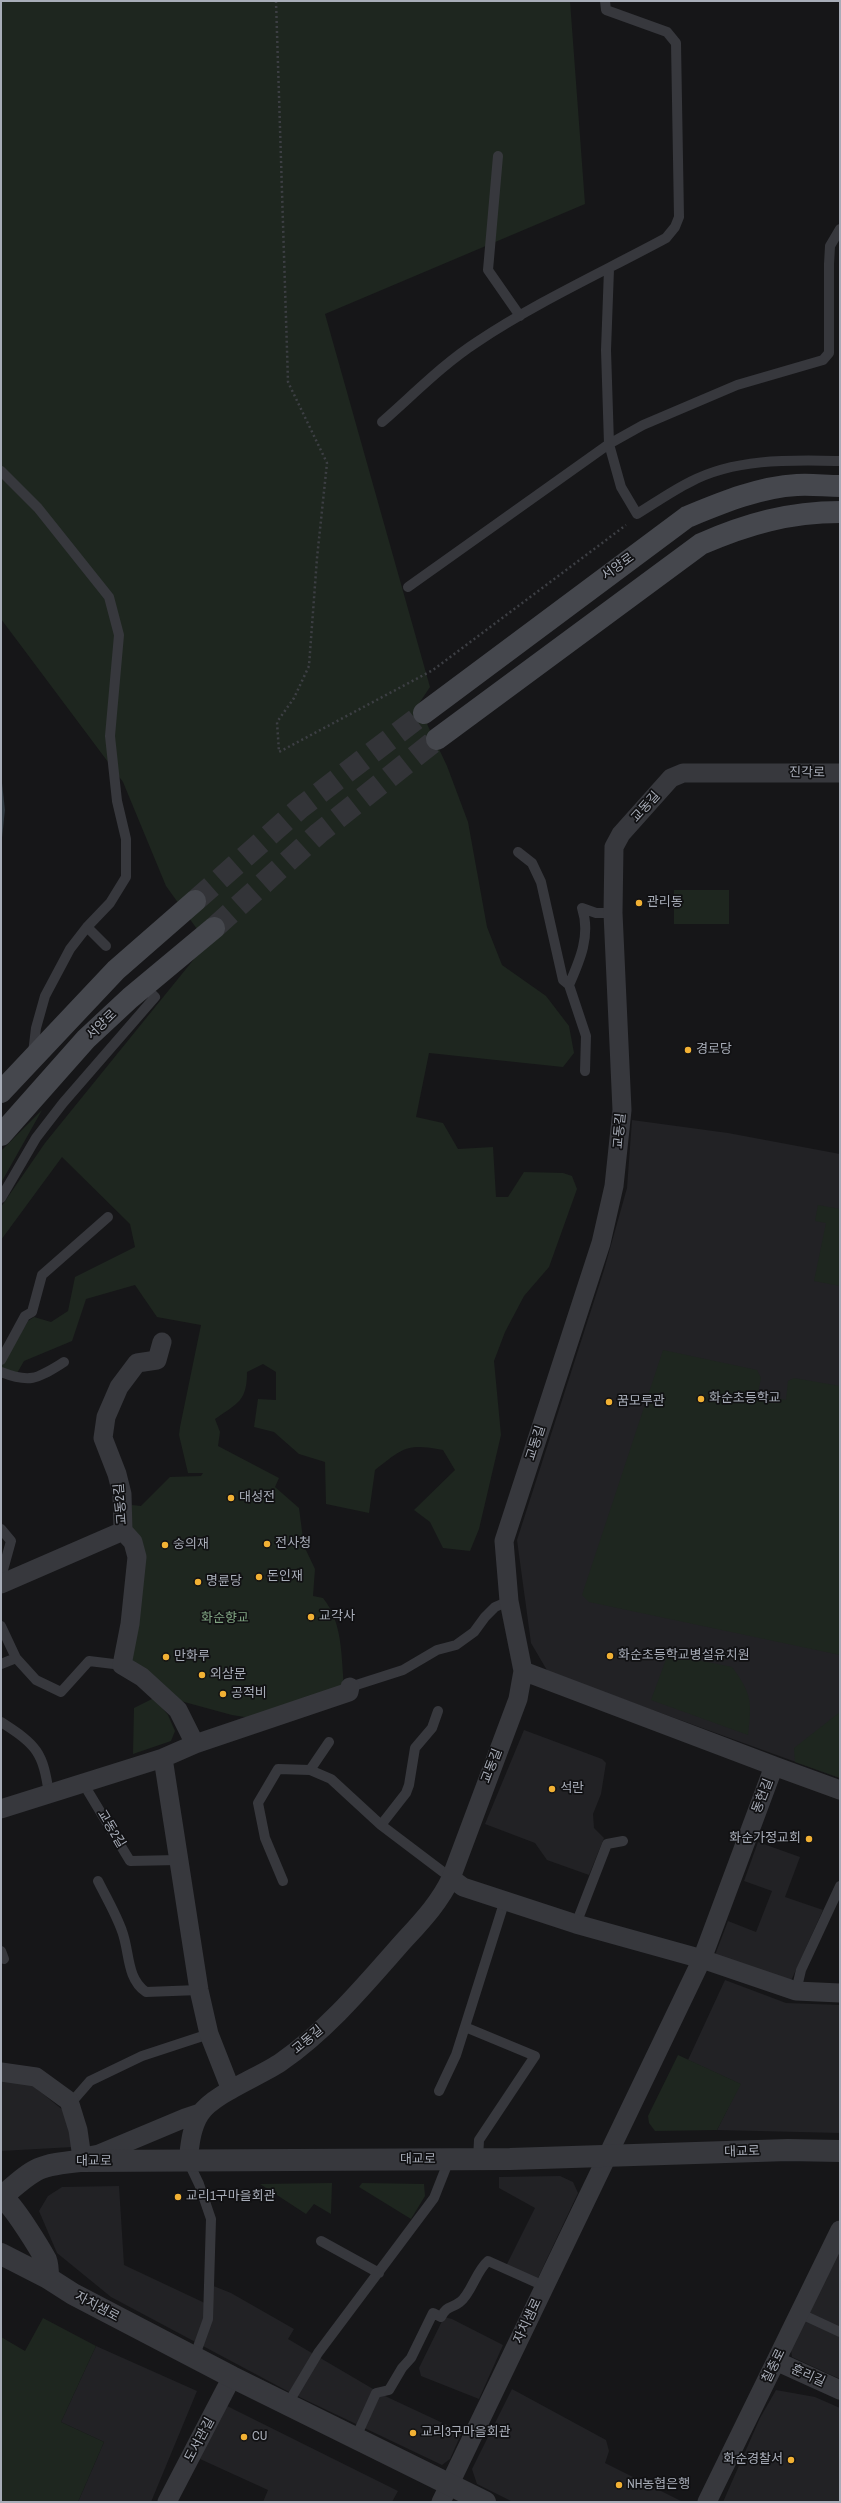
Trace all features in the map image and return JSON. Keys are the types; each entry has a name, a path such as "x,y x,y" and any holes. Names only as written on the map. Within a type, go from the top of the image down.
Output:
{"main road":[{"name":"서양로","path":"424,712 687,517 722,502 796,485 840,486"},
{"path":"437,739 700,544 736,529 767,520 809,512 840,512"},
{"path":"1,1092 116,970 195,901"},
{"name":"서양로","path":"1,1135 86,1039 130,998 214,928"}],"street":[{"name":"교동길","path":"81,2160 200,2113 231,2090 279,2063 307,2043 368,1982 433,1908 451,1878 518,1700 523,1671 509,1601 504,1541 601,1243 614,1186 622,1110 613,913 614,847 621,834 671,778 683,772 774,772"},
{"name":"진각로","path":"774,772 840,773"},
{"name":"교동2길","path":"122,1664 130,1624 137,1557 133,1542 123,1531 122,1494 117,1474 103,1438 106,1417 119,1387 137,1363 157,1360 162,1342"},
{"path":"2,1577 123,1531"},
{"path":"122,1664 142,1677 178,1710 195,1744"},
{"path":"523,1671 774,1766"},
{"path":"1,1809 163,1758 195,1744 350,1692 350,1688"},
{"path":"163,1758 178,1860 209,2034 231,2090"},
{"name":"동헌길","path":"606,2158 702,1959 774,1766 840,1790"},
{"path":"451,1878 463,1887 576,1924 702,1959 796,1991 840,1993"},
{"path":"1,2072 36,2077 69,2101 78,2130 81,2160"},
{"path":"188,2161 193,2129 200,2113"},
{"name":"대교로","path":"3,2200 33,2170 50,2164 81,2160 449,2160 606,2158 788,2150 840,2152"},
{"name":"자치샘로","path":"446,2493 606,2158"},
{"path":"3,2200 15,2210 22,2225 47,2261 48,2278"},
{"name":"칠충로","path":"707,2502 840,2230"},
{"name":"자치샘로","path":"1,2254 232,2378 356,2437 446,2493 485,2502"},
{"name":"훈리길","path":"776,2361 840,2390"},
{"name":"도서관길","path":"167,2502 177,2494 232,2378"}],"lane":[{"path":"382,422 476,342 546,300 609,269 666,238 675,227 678,217 676,43 667,32 606,10 605,1"},
{"path":"498,156 488,270 520,316"},
{"path":"408,587 610,444 643,426 737,385 823,360 828,353 830,246 840,229"},
{"path":"609,269 606,350 610,444 621,487 637,514 691,481 719,472 752,464 788,460 840,461"},
{"path":"1,471 38,508 109,597 119,635 110,736 117,801 126,839 126,877 110,903 87,927 70,949 45,996 36,1028 33,1057"},
{"path":"518,852 532,863 541,882 563,980 569,985 586,1036 585,1071"},
{"path":"569,985 582,955 586,920 582,908 596,914 613,913"},
{"path":"87,927 106,946"},
{"path":"1,1198 41,1132 63,1103 155,997 147,989"},
{"path":"1,1360 25,1316 32,1312 42,1275 108,1217"},
{"path":"1,1372 20,1380 40,1377 64,1362"},
{"path":"1,1529 11,1541 2,1577"},
{"path":"350,1688 403,1670 437,1650 456,1645 474,1632 485,1616 495,1607 509,1601"},
{"path":"1,1626 16,1658 36,1680 61,1692 89,1661 122,1664"},
{"path":"1,1664 16,1658"},
{"path":"381,1825 406,1794 409,1785 415,1748 432,1728 438,1711"},
{"path":"1,1722 33,1744 45,1766 49,1794"},
{"path":"310,1770 329,1742"},
{"path":"283,1881 266,1838 258,1803 278,1769 310,1770 331,1779 381,1825 451,1878"},
{"name":"교동2길","path":"83,1783 130,1861 178,1860"},
{"path":"576,1924 607,1844 623,1842"},
{"path":"98,1881 122,1931 133,1977 140,1988 146,1992 200,1990"},
{"path":"796,1991 804,1964 840,1886"},
{"path":"439,2091 456,2055 505,1900"},
{"path":"465,2027 535,2056 480,2140 478,2159"},
{"path":"70,2104 90,2081 142,2056 209,2034"},
{"path":"287,2405 318,2354 434,2198 449,2160"},
{"path":"188,2161 211,2219 208,2319 194,2358"},
{"path":"321,2241 379,2273"},
{"path":"356,2437 376,2393 389,2390 402,2368 411,2358 433,2313 441,2317 445,2308 461,2302 488,2261 544,2286"},
{"path":"800,2313 840,2332"}],"path":[{"path":"276,1 288,382 327,463 317,558 309,666 294,698 277,722 279,752 433,670 637,514"}],"shaded area":[{"path":"1,774 5,810 1,847"},
{"name":"화순초등학교","path":"632,1120 728,1133 840,1154 840,1778 548,1672 531,1643 517,1540 604,1270 627,1188"},
{"path":"524,1730 602,1759 606,1763 601,1794 593,1814 594,1828 604,1838 589,1875 547,1860 535,1843 485,1824"},
{"path":"758,1842 800,1857 785,1897 823,1910 790,1983 715,1955 728,1921 756,1932 772,1891 744,1881"},
{"path":"725,1980 786,2003 840,2005 840,2133 717,2130 740,2084 688,2060"},
{"path":"1,2076 26,2080 64,2111 73,2147 1,2151"},
{"path":"560,2176 573,2182 578,2193 536,2282 505,2268 535,2208 499,2188 499,2177"},
{"path":"119,2186 124,2265 209,2305 211,2285 231,2293 294,2329 288,2339 385,2396 462,2432 450,2459 442,2465 291,2393 111,2297 57,2253 39,2211 48,2196 62,2187"},
{"path":"834,2251 840,2253 840,2379 792,2357 790,2343"},
{"path":"444,2317 452,2319 503,2345 479,2399 421,2376 419,2368"},
{"path":"96,2346 197,2391 151,2502 78,2502 104,2442 61,2422"},
{"path":"512,2389 606,2440 609,2451 605,2463 683,2502 513,2502 477,2484 472,2469"},
{"name":"화순경찰서","path":"776,2390 815,2397 840,2408 840,2502 723,2502 760,2418"},
{"path":"225,2405 398,2491 392,2502 263,2502 268,2490 200,2459"}],"green space":[{"name":"화순향교","path":"1,1 570,1 585,204 325,314 430,687 418,705 447,766 468,822 487,927 502,965 546,996 569,1026 574,1053 563,1067 429,1053 416,1117 443,1123 458,1149 493,1147 496,1197 508,1197 524,1172 563,1173 572,1176 577,1189 549,1267 524,1296 505,1332 494,1361 501,1435 479,1529 470,1551 443,1548 430,1522 414,1510 455,1470 443,1450 421,1447 406,1449 399,1452 375,1470 369,1513 326,1504 325,1462 299,1454 274,1432 254,1427 258,1399 276,1400 276,1372 263,1364 247,1372 247,1382 240,1400 215,1419 220,1432 218,1446 279,1478 275,1487 299,1508 304,1546 315,1569 313,1596 323,1598 330,1608 338,1629 340,1640 344,1686 251,1718 232,1715 177,1700 129,1662 132,1505 141,1506 170,1477 201,1476 203,1473 188,1473 179,1435 201,1325 157,1317 135,1285 86,1299 72,1341 24,1361 16,1375 1,1367 28,1321 34,1317 51,1322 68,1311 75,1277 135,1247 130,1224 62,1157 1,1240 1,1207 45,1143 207,943 166,886 123,782 1,619"},
{"path":"674,890 729,890 729,924 674,924"},
{"path":"42,1110 1,1183 1,1151"},
{"path":"818,1205 840,1209 840,1286 814,1281 826,1223 815,1221"},
{"path":"663,1350 757,1370 761,1378 758,1393 786,1400 788,1381 794,1378 840,1386 840,1655 589,1602 582,1595"},
{"path":"668,1654 732,1667 744,1684 749,1699 750,1714 748,1735 651,1700"},
{"path":"154,1698 168,1715 175,1731 171,1741 133,1754 134,1708"},
{"path":"840,1712 840,1778 795,1762 794,1748"},
{"path":"678,2055 741,2084 717,2130 655,2131 649,2123 648,2116"},
{"path":"332,2183 331,2214 314,2204 306,2214 260,2184"},
{"path":"362,2183 424,2184 425,2196 411,2219 359,2187"},
{"path":"43,2318 96,2346 61,2422 104,2442 78,2502 1,2502 1,2337 25,2351"}],"tunnel":[{"path":"195,901 300,808 424,713"},
{"path":"214,928 319,833 437,739"}],"place":[{"name":"관리동","path":"639,903"},
{"name":"경로당","path":"688,1050"},
{"name":"화순초등학교","path":"701,1399"},
{"name":"꿈모루관","path":"609,1402"},
{"name":"대성전","path":"231,1498"},
{"name":"전사청","path":"267,1544"},
{"name":"숭의재","path":"165,1545"},
{"name":"돈인재","path":"259,1577"},
{"name":"명륜당","path":"198,1582"},
{"name":"교각사","path":"311,1617"},
{"name":"화순초등학교병설유치원","path":"610,1656"},
{"name":"만화루","path":"166,1657"},
{"name":"외삼문","path":"202,1675"},
{"name":"공적비","path":"223,1694"},
{"name":"석란","path":"552,1789"},
{"name":"화순가정교회","path":"809,1839"},
{"name":"교리1구마을회관","path":"178,2197"},
{"name":"교리3구마을회관","path":"413,2433"},
{"name":"CU","path":"244,2437"},
{"name":"화순경찰서","path":"791,2460"},
{"name":"NH농협은행","path":"619,2485"}]}
